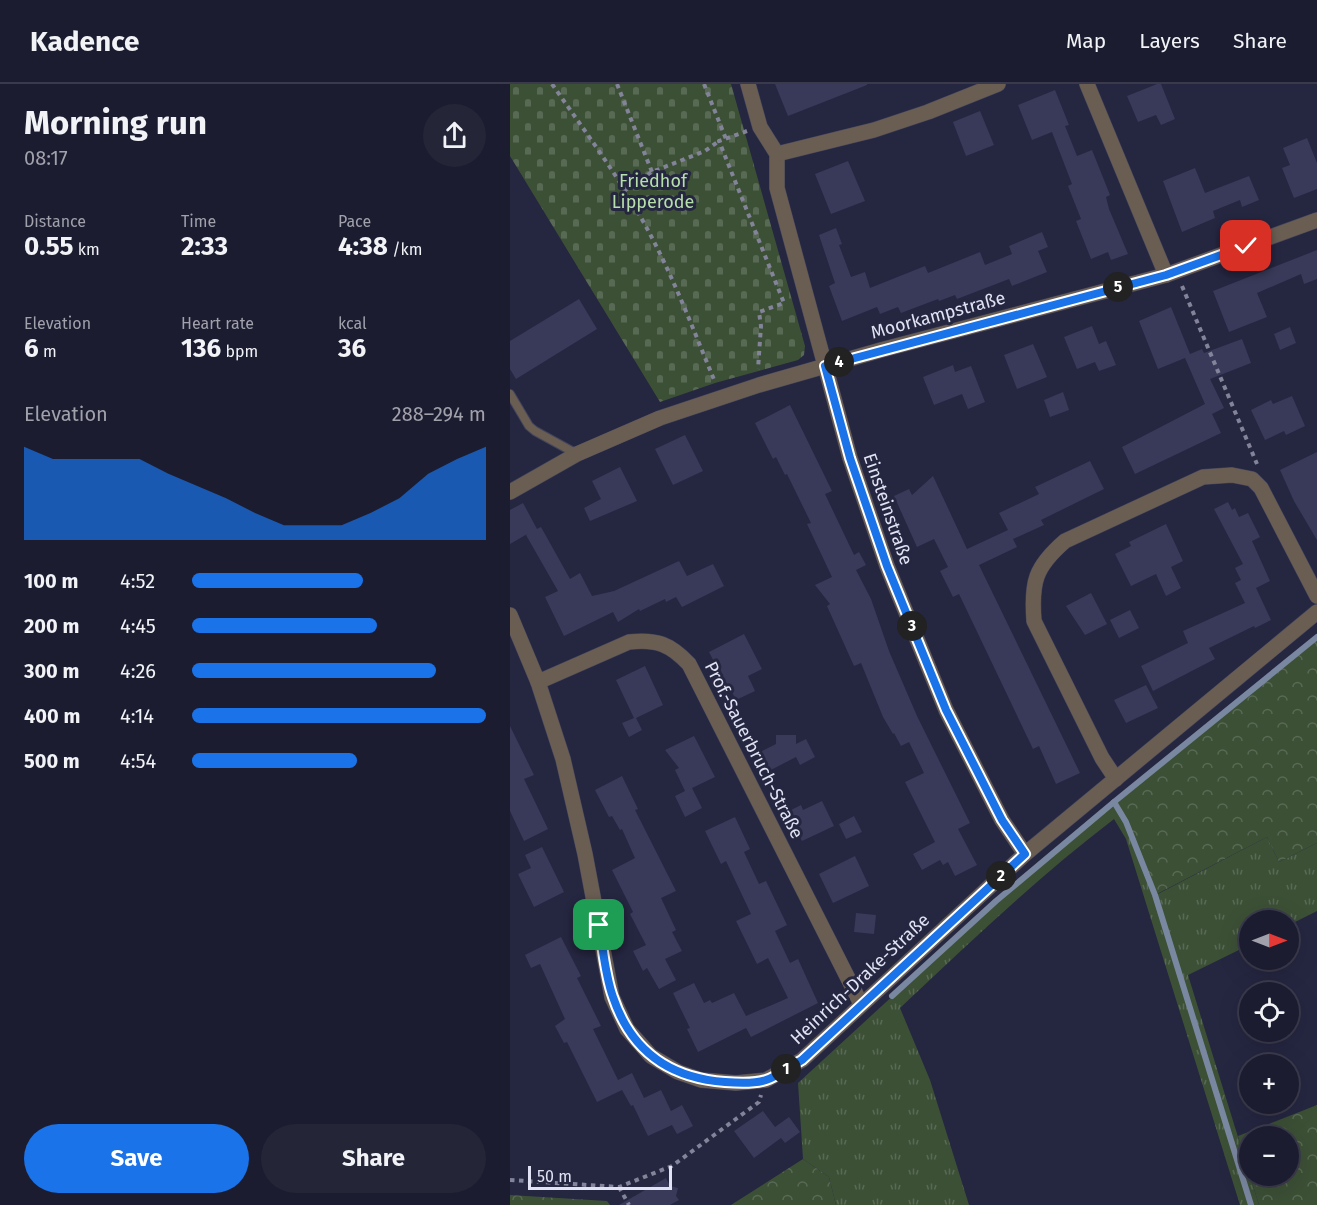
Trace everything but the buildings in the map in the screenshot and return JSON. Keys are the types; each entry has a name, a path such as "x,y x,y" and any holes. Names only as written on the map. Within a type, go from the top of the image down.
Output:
{"street":[{"path":"748,84 760,127 777,154 874,130 928,112 998,84"},
{"path":"1087,84 1171,273"},
{"name":"Einsteinstraße","path":"777,154 777,188 850,458 887,566 946,710 1002,820 1025,854"},
{"name":"Moorkampstraße","path":"510,492 578,454 660,418 825,366 1171,273 1317,220"},
{"path":"1116,779 1102,758 1034,621 1032,598 1037,574 1048,556 1065,541 1203,477 1232,475 1252,479 1261,488 1317,596"},
{"name":"Heinrich-Drake-Straße","path":"510,615 538,682 563,759 585,854 612,997 627,1029 651,1056 678,1072 701,1080 736,1083 766,1080 802,1060 1025,854 1317,612"},
{"name":"Prof.-Sauerbruch-Straße","path":"538,682 629,642 645,640 660,642 678,652 689,664 861,1004"}],"lane":[{"path":"510,394 525,421 535,431 578,454"}],"path":[{"path":"552,84 625,190 668,270 715,383"},
{"path":"616,84 652,172"},
{"path":"704,84 726,139"},
{"path":"625,190 652,172 705,151 719,141 760,127"},
{"path":"719,141 784,303 759,312 761,326 759,385"},
{"path":"1171,273 1257,464 1252,479"},
{"path":"510,1180 619,1187 672,1166 689,1154 759,1102 766,1080"},
{"path":"619,1187 629,1205"}],"green space":[{"name":"Friedhof Lipperode","path":"510,84 731,84 805,346 804,355 798,360 715,383 660,402 510,156"},
{"path":"1317,637 1317,843 1279,862 1267,837 1155,895 1126,822 1114,802"},
{"path":"1114,802 1126,822 1156,895 1267,837 1279,862 1317,843 1317,911 1299,920 1299,910 1239,910 1239,950 1188,975 1239,1140 1239,1186 1253,1186 1259,1205 1240,1205 1126,839 1114,819 1031,887 900,1008 930,1080 969,1205 836,1205 829,1177 803,1159 798,1083 996,901"},
{"path":"1317,1105 1317,1205 1259,1205 1253,1186 1299,1186 1299,1126 1263,1126 1299,1114"},
{"path":"803,1159 829,1177 836,1205 731,1205"},
{"path":"510,1195 607,1201 610,1205 510,1205"}],"waterway":[{"path":"892,996 996,901 1317,637"},
{"path":"1114,802 1126,822 1155,895 1251,1205"}],"route":[{"path":"599,925 612,997 627,1029 651,1056 678,1072 701,1080 736,1083 766,1080 802,1060 1025,854 1002,820 946,710 887,566 850,458 825,366 1166,275 1246,246"}]}
